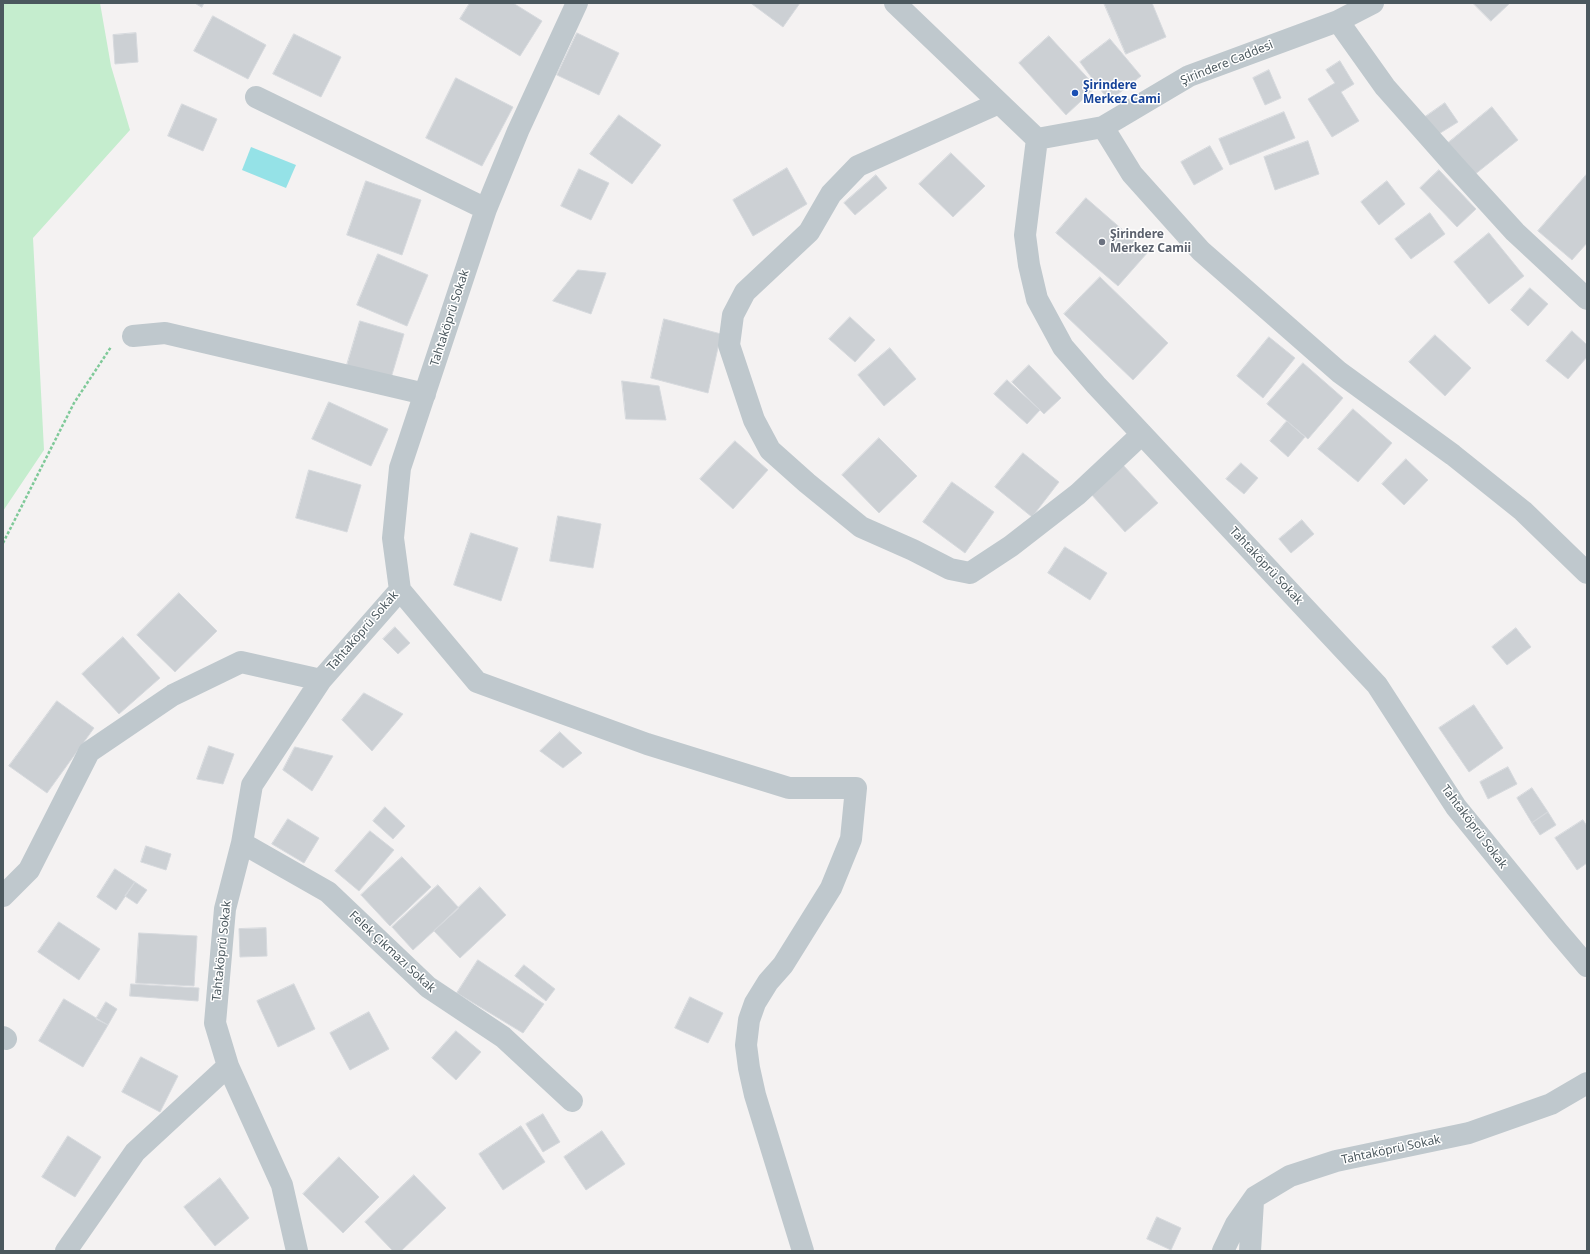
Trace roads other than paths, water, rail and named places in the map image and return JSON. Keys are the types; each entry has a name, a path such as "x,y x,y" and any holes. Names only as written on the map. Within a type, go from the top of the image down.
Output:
{"street":[{"path":"895,3 1037,139"},
{"name":"Şirindere Caddesi","path":"1037,139 1103,127 1189,76 1338,21 1373,3"},
{"name":"Tahtaköprü Sokak","path":"297,1251 282,1185 228,1066 215,1023 225,909 242,843 252,785 321,680 400,590 393,538 400,468 486,209 569,6"},
{"path":"1338,21 1385,87 1454,165 1515,232 1587,299"},
{"path":"256,97 486,209"},
{"path":"999,103 858,166 831,194 809,232 745,292 733,315 729,345 754,420 770,450 807,483 861,527 913,550 950,569 970,572 1011,546 1078,494 1142,434"},
{"path":"1103,127 1132,174 1201,250 1338,372 1453,455 1523,511 1587,573"},
{"name":"Tahtaköprü Sokak","path":"1037,139 1024,235 1029,265 1038,299 1063,347 1096,386 1377,685 1456,807 1587,966"},
{"path":"133,336 165,333 425,394"},
{"path":"400,590 477,682 646,744 789,788 856,788 851,839 831,888 783,964 768,982 755,1003 749,1020 746,1045 755,1095 803,1251"},
{"path":"3,896 29,870 89,752 173,695 241,662 321,680"},
{"name":"Felek Çıkmazı Sokak","path":"242,843 328,892 428,987 503,1037 572,1102"},
{"path":"66,1251 135,1152 228,1066"},
{"name":"Tahtaköprü Sokak","path":"1223,1251 1236,1224 1255,1197 1290,1176 1336,1161 1469,1133 1551,1104 1587,1083"},
{"path":"1250,1251 1253,1201"}],"water":[{"path":"251,147 296,165 286,188 242,170"}],"place":[{"name":"Şirindere Merkez Cami","path":"1075,93"},
{"name":"Şirindere Merkez Camii","path":"1102,242"}]}
